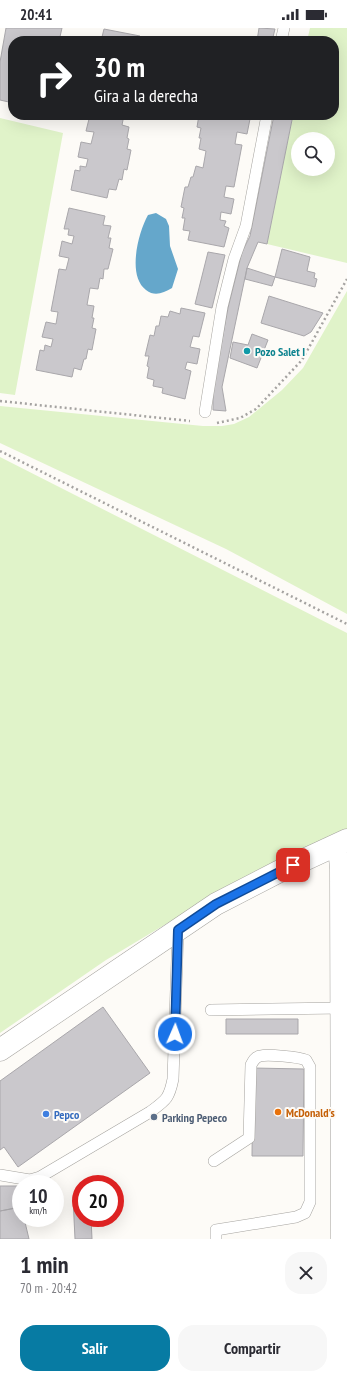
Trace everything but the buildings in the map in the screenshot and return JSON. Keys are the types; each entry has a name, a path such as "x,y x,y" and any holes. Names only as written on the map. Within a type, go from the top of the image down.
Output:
{"street":[{"path":"0,1050 223,901 278,872 341,843 342,1239"}],"lane":[{"path":"205,412 222,307 234,259 246,226 266,120"},
{"path":"0,1175 30,1180 40,1177 150,1112 166,1100 170,1092 173,1079 178,930"},
{"path":"211,1010 341,1008"},
{"path":"214,1161 249,1138 251,1065 254,1059 260,1056 297,1057 306,1060 310,1067 310,1202 305,1214 216,1234"}],"path":[{"path":"0,451 347,624"}],"green space":[{"path":"310,28 347,28 347,263 267,244 292,120 339,120 339,36 308,36"},
{"path":"0,118 63,133 15,395 0,393"},
{"path":"347,291 347,614 226,549 0,443 0,406 203,426 222,426 234,424 249,417 282,390 303,368"},
{"path":"0,457 347,633 347,833 253,876 166,924 106,960 0,1033"}],"water":[{"path":"156,213 166,219 169,226 170,246 178,269 172,288 156,294 146,290 140,283 137,275 136,254 144,223 148,215"}],"place":[{"name":"Pozo Salet I","path":"247,351"},
{"name":"McDonald's","path":"278,1112"},
{"name":"Pepco","path":"46,1114"},
{"name":"Parking Pepeco","path":"154,1117"}],"route":[{"path":"175,1034 178,930 216,904 293,865"}]}
